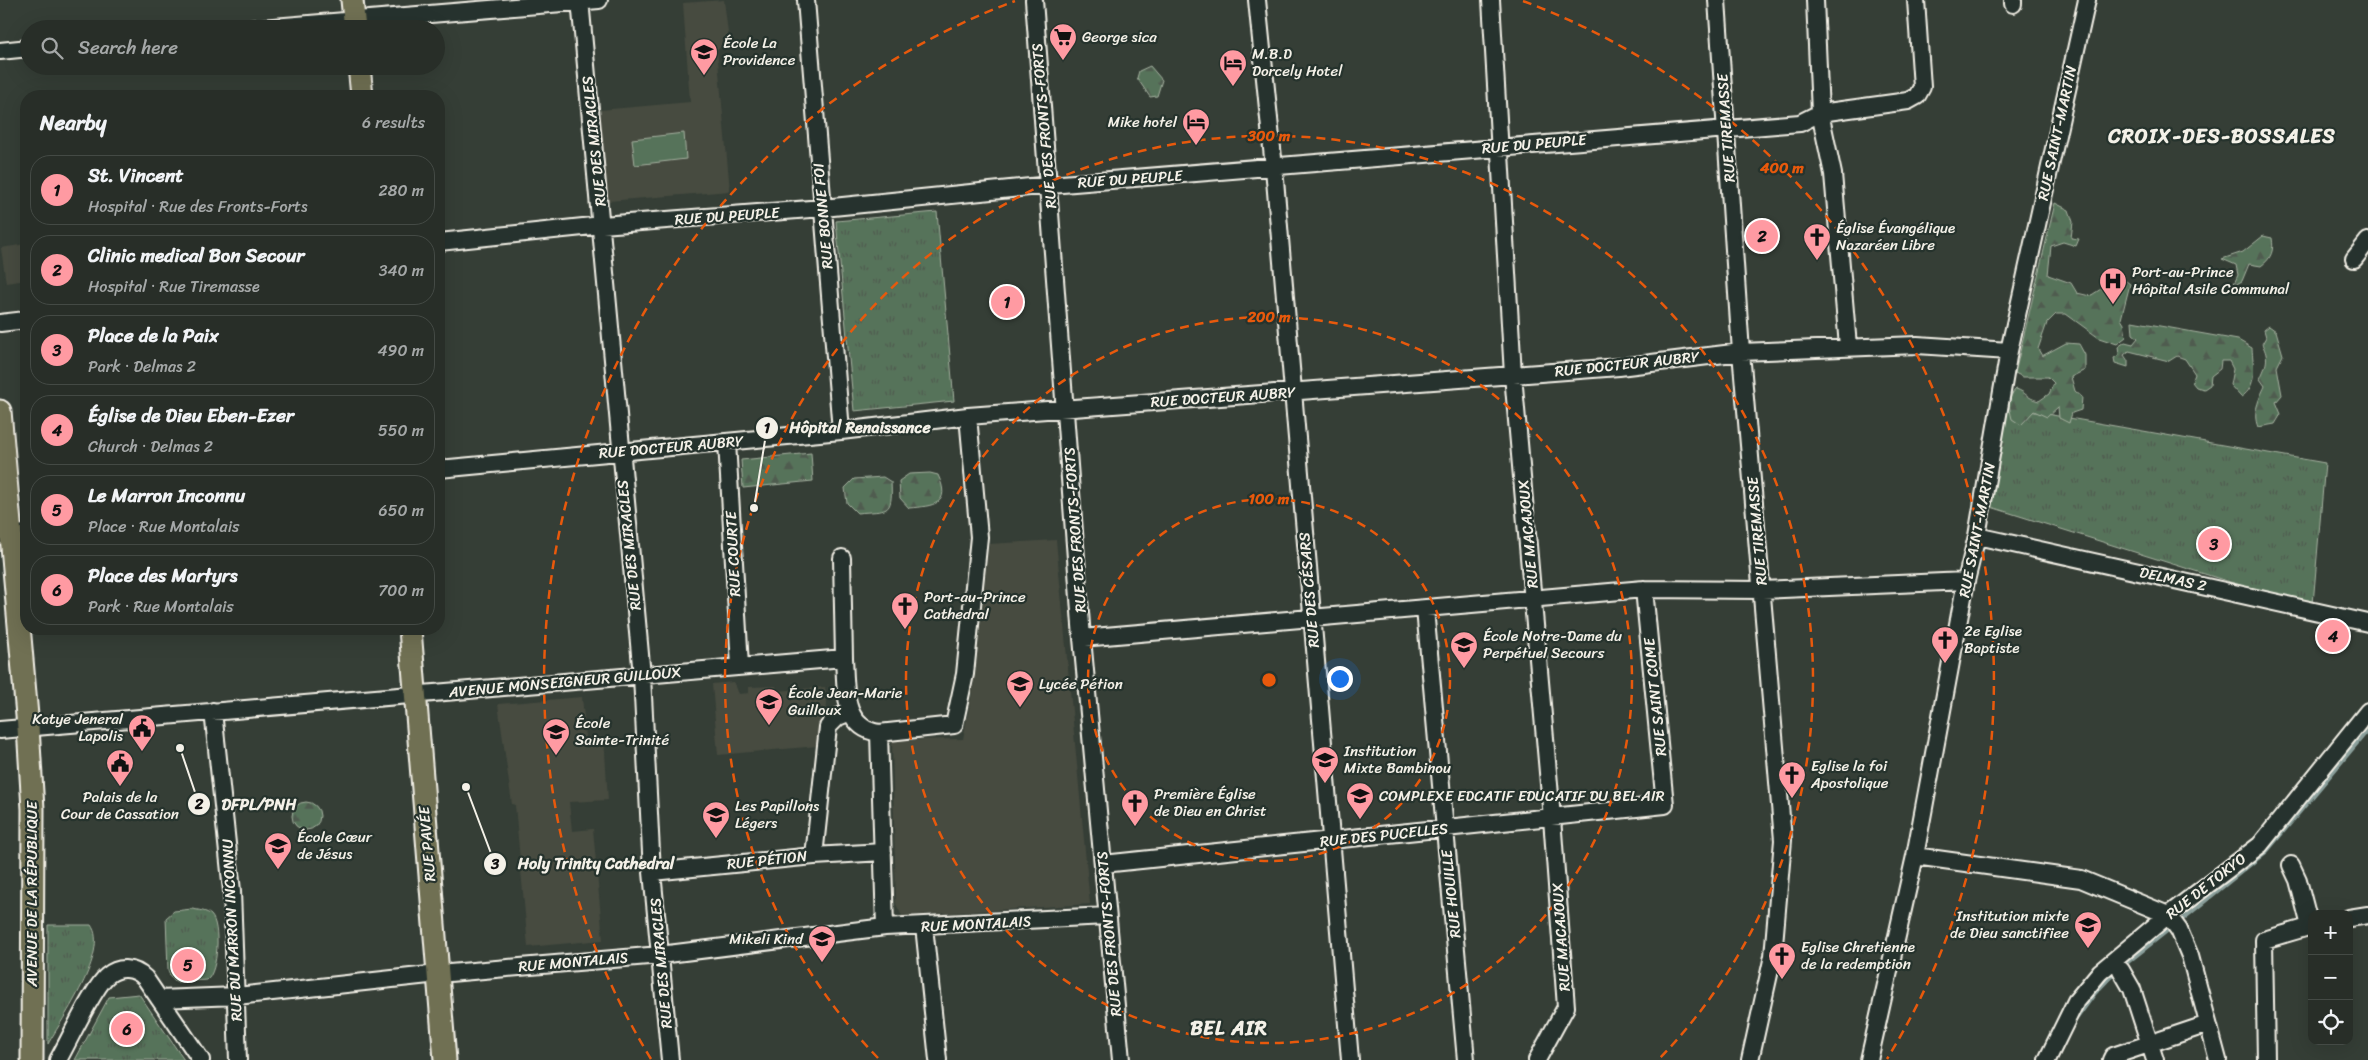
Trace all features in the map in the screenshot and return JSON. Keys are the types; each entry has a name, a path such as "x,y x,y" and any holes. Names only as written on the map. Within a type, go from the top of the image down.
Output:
{"main road":[{"path":"360,75 361,90"},
{"name":"AVENUE DE LA RÉPUBLIQUE","path":"0,411 20,631"},
{"name":"AVENUE DE LA RÉPUBLIQUE","path":"20,635 33,809 32,1060"},
{"name":"RUE PAVÉE","path":"410,635 444,1058"}],"street":[{"path":"321,20 353,16 600,0"},
{"name":"RUE BONNE FOI","path":"806,0 842,431"},
{"name":"RUE DES FRONTS-FORTS","path":"1034,0 1050,185 1082,638 1120,1060"},
{"name":"RUE DES CÉSARS","path":"1257,0 1274,168 1350,1060"},
{"name":"RUE MACAJOUX","path":"1491,0 1513,376 1534,599 1566,1007 1537,1060"},
{"name":"RUE TIREMASSE","path":"1717,0 1741,352 1782,840 1773,956 1750,1060"},
{"path":"1815,0 1820,113 1833,174 1848,346"},
{"name":"RUE DU PEUPLE","path":"445,241 602,225 823,208 1050,185 1274,168 1499,146 1800,123 1820,113 1908,101 1917,96 1922,87 1916,0"},
{"name":"RUE SAINT-MARTIN","path":"1869,1060 1915,856 1966,581 1977,536 2009,351 2087,0"},
{"name":"RUE DES MIRACLES","path":"580,1 642,676 652,872 670,1060"},
{"path":"0,51 20,49"},
{"path":"2354,259 2368,241"},
{"path":"0,323 20,321"},
{"name":"RUE DOCTEUR AUBRY","path":"445,468 842,431 968,416 1513,376 1619,367 1741,352 1848,346 1918,345 2009,351"},
{"path":"842,558 844,658 850,712 863,728 879,733 954,726 966,666 979,537 968,416"},
{"name":"RUE COURTE","path":"727,442 740,666"},
{"name":"DELMAS 2","path":"1977,536 2368,623"},
{"path":"1082,638 1644,590 1762,590 1966,581"},
{"name":"RUE SAINT COME","path":"1644,590 1665,805"},
{"name":"RUE HOUILLE","path":"1425,609 1466,1060"},
{"name":"AVENUE MONSEIGNEUR GUILLOUX","path":"0,730 213,710 415,695 844,658"},
{"name":"RUE DU MARRON INCONNU","path":"213,710 232,891 238,1060"},
{"name":"RUE DE TOKYO","path":"2047,1060 2076,1001 2100,972 2173,921 2260,845 2368,710"},
{"path":"814,856 828,727 838,717 850,712"},
{"path":"879,733 885,927"},
{"name":"RUE DES PUCELLES","path":"1103,864 1665,805"},
{"name":"RUE PÉTION","path":"652,872 814,856 883,852"},
{"path":"1915,856 2081,879 2173,921 2190,956 2218,1060"},
{"path":"2291,865 2298,880 2308,915"},
{"path":"2353,917 2368,914"},
{"name":"RUE MONTALAIS","path":"159,999 237,996 438,974 660,955 885,927 1107,916"},
{"path":"924,926 938,1060"},
{"path":"2266,1060 2264,940 2308,927"},
{"path":"58,1060 102,980 113,972 123,969 140,974 200,1060"},
{"path":"2121,970 2132,989 2155,1060"},
{"path":"2111,1060 2113,1056 2208,1024"}],"shaded area":[{"name":"École La Providence","path":"724,0 729,41 717,50 730,191 608,201 600,110 690,102 683,3"},
{"path":"20,245 20,281 6,283 1,248"},
{"name":"Lycée Pétion","path":"1056,540 1090,904 902,916 896,904 892,740 963,739 975,676 989,544"},
{"name":"École Jean-Marie Guilloux","path":"734,682 739,694 749,693 749,687 776,686 777,691 825,687 827,705 818,746 718,755 712,684"},
{"path":"582,697 586,738 604,737 608,800 569,802 572,831 593,829 603,940 528,947 515,805 512,804 498,704"}],"green space":[{"path":"1150,66 1162,80 1157,96 1150,97 1137,78 1139,71"},
{"path":"684,133 686,159 635,165 632,139"},
{"path":"2055,203 2069,210 2073,222 2071,238 2079,239 2076,246 2063,242 2051,246 2048,275 2071,283 2077,293 2090,296 2101,289 2109,280 2122,278 2130,284 2121,319 2124,324 2126,337 2117,344 2099,338 2066,314 2056,314 2047,323 2038,349 2042,356 2066,343 2079,344 2085,355 2085,370 2071,377 2075,391 2082,397 2081,410 2072,413 2069,423 2059,418 2058,407 2047,417 2034,411 2021,425 2012,419 2011,415 2010,403 2013,392 2016,389 2039,401 2049,394 2054,383 2048,377 2023,377 2015,373"},
{"path":"937,212 954,401 854,411 836,221"},
{"path":"2263,236 2272,238 2273,246 2270,257 2261,266 2249,264 2242,281 2233,286 2238,275 2236,265 2222,259 2243,252"},
{"path":"2132,321 2238,340 2252,348 2253,375 2250,388 2241,397 2230,385 2233,369 2229,361 2221,361 2220,369 2211,376 2210,385 2204,389 2196,387 2192,382 2195,374 2185,359 2177,356 2169,361 2129,351 2124,355 2128,361 2128,367 2115,363 2114,358 2119,355 2118,347 2125,342 2133,344 2138,338 2133,334"},
{"path":"2269,326 2276,331 2283,355 2277,367 2282,395 2276,402 2281,414 2275,424 2258,427 2256,411 2265,386 2260,379 2266,358 2262,344 2266,337 2264,330"},
{"path":"2001,406 2325,463 2313,604 2246,587 1975,502"},
{"path":"811,453 813,481 743,488 741,460"},
{"path":"930,473 938,475 942,485 943,493 941,498 932,505 909,508 900,498 899,481 909,474"},
{"path":"883,477 891,482 891,501 886,509 857,513 847,503 845,488 854,479"},
{"path":"306,802 316,806 320,816 316,826 306,830 296,826 292,816 296,806"},
{"path":"192,909 211,915 214,920 217,938 216,959 211,975 207,980 177,982 171,978 168,970 166,918 174,911"},
{"path":"48,925 91,925 95,937 94,951 82,985 48,1044"},
{"path":"139,994 184,1060 75,1060 109,997"}],"waterway":[{"path":"2178,923 2267,851 2368,730"},
{"path":"2123,966 2172,927"},
{"path":"2074,1022 2095,993 2117,970"}],"place":[{"name":"George sica","path":"1063,61"},
{"name":"École La Providence","path":"704,76"},
{"name":"M.B.D Dorcely Hotel","path":"1233,87"},
{"name":"Mike hotel","path":"1196,146"},
{"name":"Clinic medical Bon Secour","path":"1762,236"},
{"name":"Église Évangélique Nazaréen Libre","path":"1817,261"},
{"name":"St. Vincent","path":"1007,302"},
{"name":"Port-au-Prince Hôpital Asile Communal","path":"2113,305"},
{"name":"Hôpital Renaissance","path":"754,508"},
{"name":"Place de la Paix","path":"2214,544"},
{"name":"Port-au-Prince Cathedral","path":"905,630"},
{"name":"Église de Dieu Eben-Ezer","path":"2333,636"},
{"name":"2e Eglise Baptiste","path":"1945,664"},
{"name":"École Notre-Dame du Perpétuel Secours","path":"1464,669"},
{"name":"Lycée Pétion","path":"1020,708"},
{"name":"École Jean-Marie Guilloux","path":"769,726"},
{"name":"DFPL/PNH","path":"180,748"},
{"name":"Katye Jeneral Lapolis","path":"142,752"},
{"name":"École Sainte-Trinité","path":"556,756"},
{"name":"Institution Mixte Bambinou","path":"1325,784"},
{"name":"Palais de la Cour de Cassation","path":"120,787"},
{"name":"Holy Trinity Cathedral","path":"466,787"},
{"name":"Eglise la foi Apostolique","path":"1792,799"},
{"name":"COMPLEXE EDCATIF EDUCATIF DU BEL AIR","path":"1360,820"},
{"name":"Première Église de Dieu en Christ","path":"1135,827"},
{"name":"Les Papillons Légers","path":"716,839"},
{"name":"École Cœur de Jésus","path":"278,870"},
{"name":"Institution mixte de Dieu sanctifiee","path":"2088,949"},
{"name":"Mikeli Kind","path":"822,963"},
{"name":"Le Marron Inconnu","path":"188,965"},
{"name":"Eglise Chretienne de la redemption","path":"1782,980"},
{"name":"Place des Martyrs","path":"127,1029"}],"district":[{"name":"CROIX-DES-BOSSALES","path":"2222,136"},
{"name":"BEL AIR","path":"1229,1028"}]}
